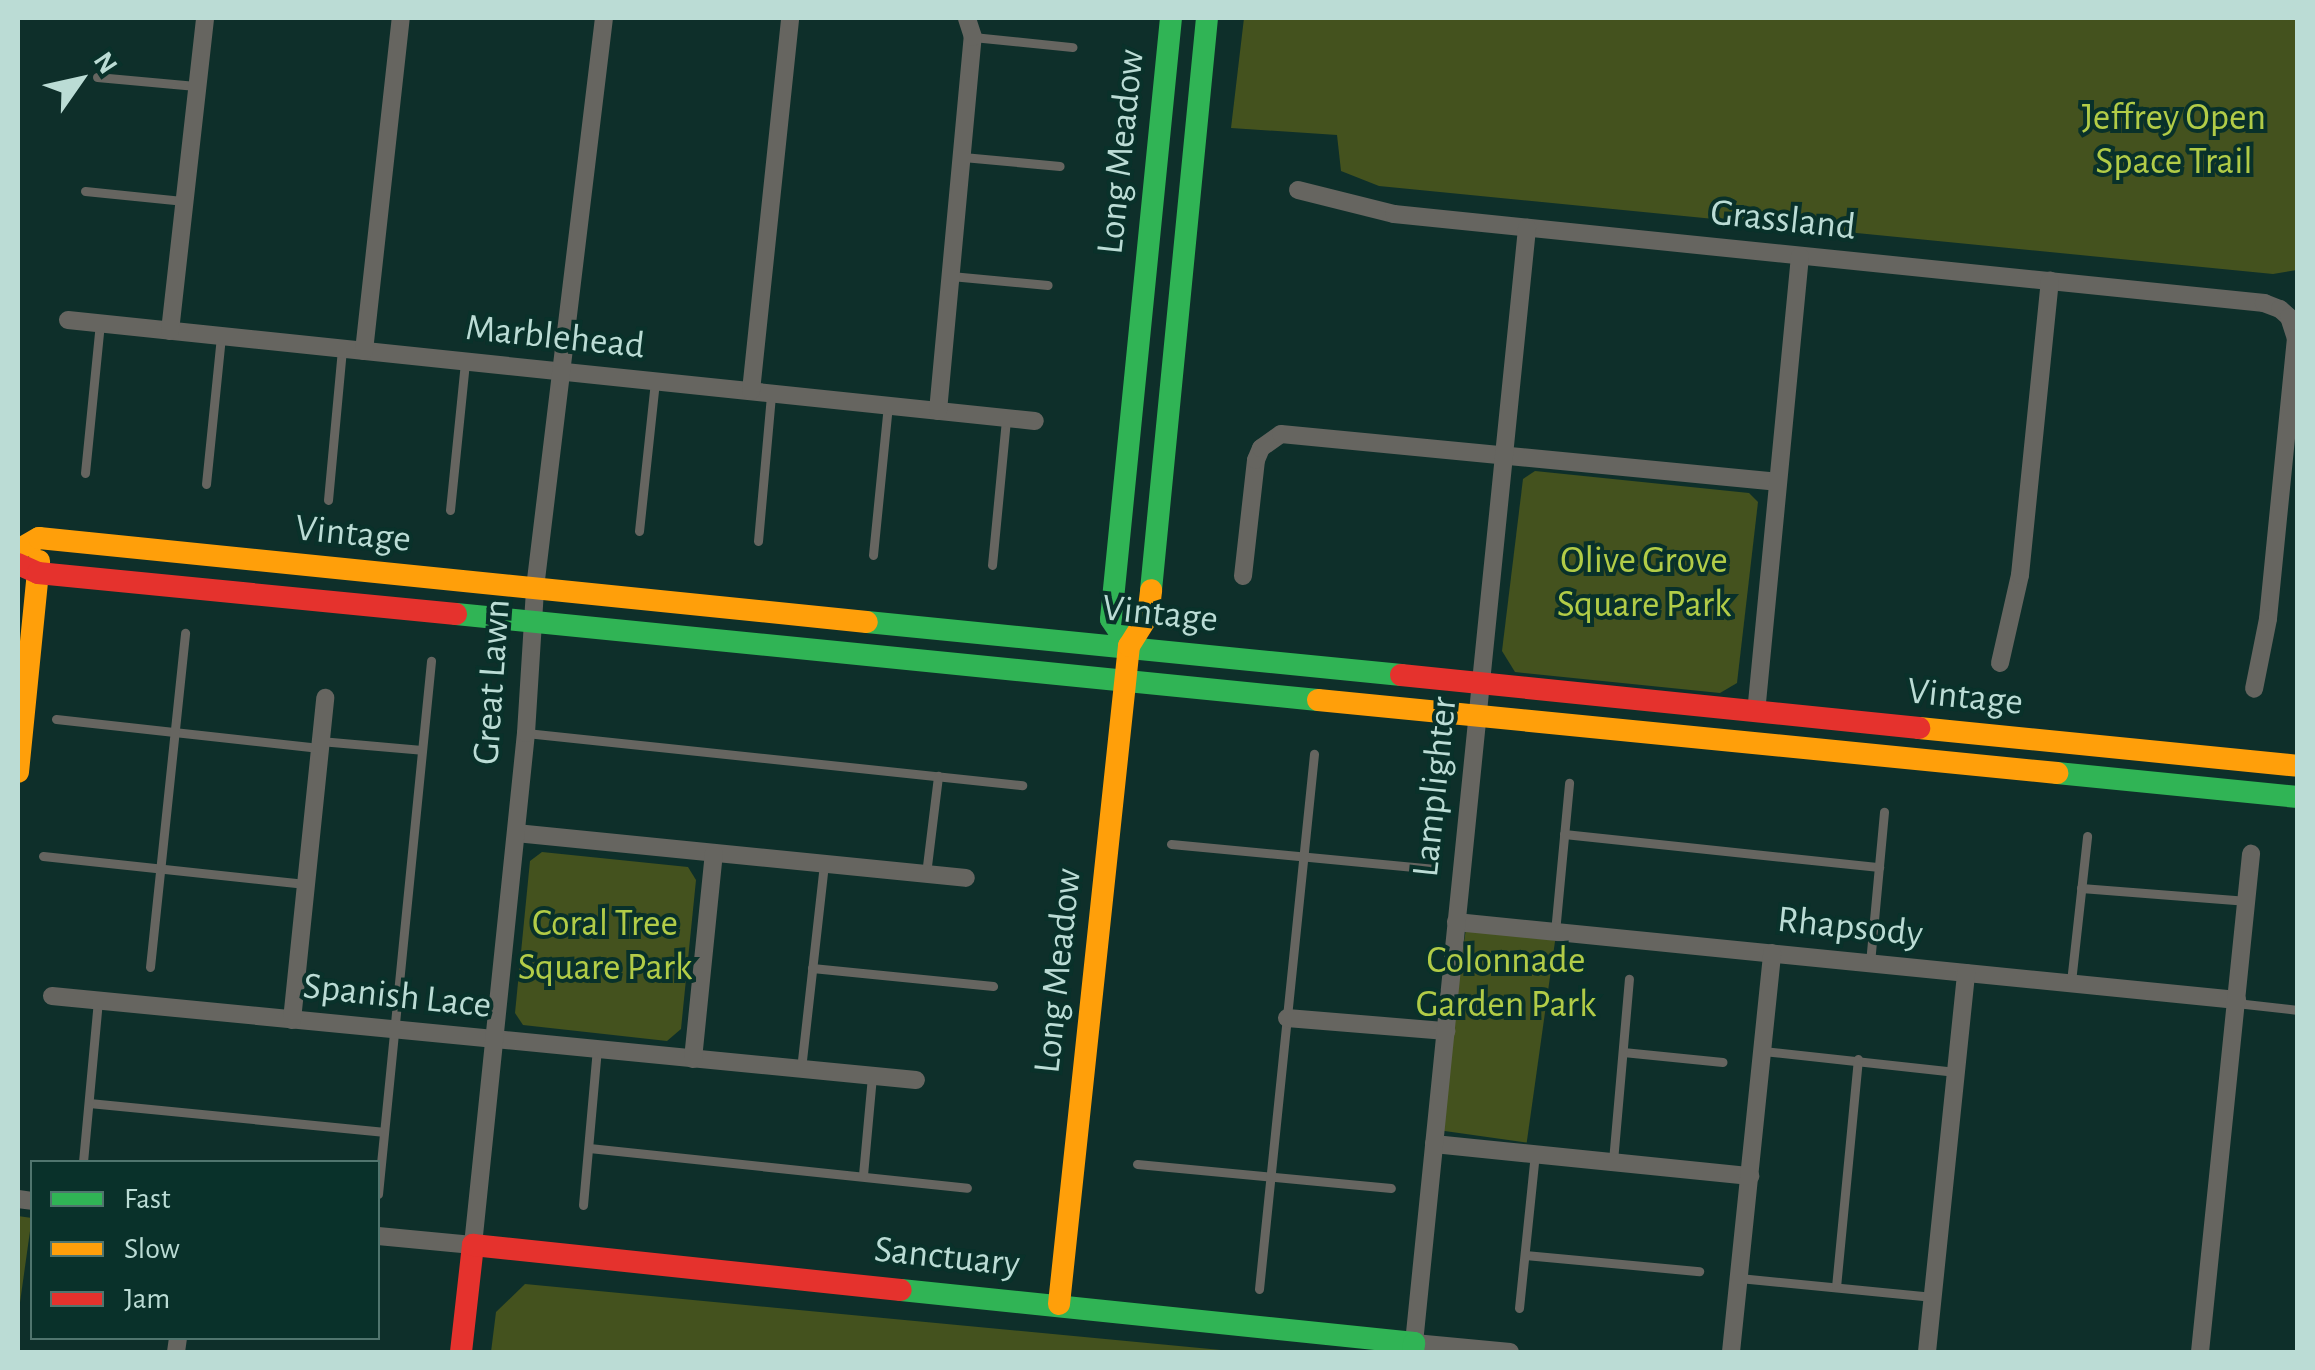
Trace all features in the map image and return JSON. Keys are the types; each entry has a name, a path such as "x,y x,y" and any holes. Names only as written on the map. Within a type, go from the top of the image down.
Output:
{"street":[{"path":"170,331 206,18"},
{"path":"364,351 402,18"},
{"name":"Great Lawn","path":"460,1352 526,733 531,624 604,18"},
{"path":"751,391 790,18"},
{"path":"938,410 973,38 967,18"},
{"name":"Long Meadow","path":"1129,646 1112,619 1171,18"},
{"name":"Long Meadow","path":"1059,1304 1129,646 1148,616 1207,18"},
{"name":"Grassland","path":"1298,190 1366,210 2264,303 2289,317 2296,338 2268,619 2254,688"},
{"name":"Lamplighter","path":"1414,1348 1527,228"},
{"path":"1756,712 1800,256"},
{"path":"2000,664 2020,575 2050,281"},
{"name":"Marblehead","path":"68,320 1035,421"},
{"path":"1243,576 1256,460 1270,439 1292,432 1778,482"},
{"path":"18,550 40,538"},
{"path":"18,772 28,568 40,538"},
{"name":"Vintage","path":"40,538 2298,766"},
{"name":"Vintage","path":"28,568 531,624 2298,797"},
{"path":"292,1020 325,698"},
{"path":"516,833 966,878"},
{"path":"693,1059 714,852"},
{"path":"2200,1352 2252,854"},
{"name":"Rhapsody","path":"1456,922 2236,1002"},
{"path":"1732,1352 1772,953"},
{"path":"1927,1352 1966,973"},
{"name":"Spanish Lace","path":"52,996 916,1080"},
{"path":"1287,1018 1446,1031"},
{"path":"1434,1144 1750,1176"},
{"name":"Sanctuary","path":"380,1236 1059,1304 1414,1348 1510,1352"}],"lane":[{"path":"973,38 1072,47"},
{"path":"97,77 196,86"},
{"path":"961,156 1060,166"},
{"path":"84,191 184,201"},
{"path":"950,276 1048,285"},
{"path":"85,473 100,324"},
{"path":"206,484 220,336"},
{"path":"328,500 342,348"},
{"path":"450,510 466,362"},
{"path":"639,531 655,381"},
{"path":"758,541 771,393"},
{"path":"874,555 888,406"},
{"path":"992,565 1006,418"},
{"path":"150,966 185,633"},
{"path":"380,1169 431,661"},
{"path":"56,719 320,745 422,750"},
{"path":"526,733 1022,785"},
{"path":"1259,1289 1314,754"},
{"path":"926,874 938,776"},
{"path":"1555,932 1569,784"},
{"path":"1870,963 1884,812"},
{"path":"1564,834 1880,867"},
{"path":"2071,984 2087,836"},
{"path":"1171,844 1435,869"},
{"path":"43,856 306,884"},
{"path":"801,1070 824,863"},
{"path":"2081,888 2246,902"},
{"path":"812,968 993,986"},
{"path":"1613,1162 1629,980"},
{"path":"83,1160 98,1001"},
{"path":"2236,1002 2298,1010"},
{"path":"583,1205 597,1049"},
{"path":"1762,1051 1956,1072"},
{"path":"1623,1052 1723,1062"},
{"path":"1836,1287 1858,1059"},
{"path":"863,1175 872,1076"},
{"path":"89,1103 383,1132"},
{"path":"589,1148 967,1188"},
{"path":"1519,1308 1535,1154"},
{"path":"1137,1164 1391,1188"},
{"path":"1524,1255 1700,1271"},
{"path":"1740,1278 1933,1297"}],"green space":[{"name":"Jeffrey Open Space Trail","path":"1244,18 2297,18 2297,270 2273,274 1379,186 1341,171 1337,135 1231,128"},
{"name":"Olive Grove Square Park","path":"1535,471 1749,493 1758,502 1737,683 1720,693 1515,672 1502,651 1523,479"},
{"name":"Coral Tree Square Park","path":"542,852 688,867 696,880 681,1029 667,1041 523,1025 515,1013 530,861"},
{"name":"Colonnade Garden Park","path":"1466,928 1555,941 1527,1143 1438,1130"},
{"path":"18,1216 30,1218 18,1311"},
{"path":"525,1284 1242,1352 491,1352 496,1312"}],"traffic: fast":[{"path":"1129,646 1111,619 1171,18"},
{"path":"1151,590 1207,18"},
{"path":"456,614 1318,700"},
{"path":"867,622 1401,675"},
{"path":"2057,773 2298,797"},
{"path":"901,1290 1414,1343 1413,1352"}],"traffic: slow":[{"path":"18,550 39,538 867,622"},
{"path":"18,772 39,561"},
{"path":"1059,1304 1129,646 1148,616 1151,590"},
{"path":"1318,700 2057,773"},
{"path":"1919,728 2298,766"}],"traffic: jam":[{"path":"18,564 38,573 456,614"},
{"path":"1401,675 1919,728"},
{"path":"461,1352 473,1245 901,1290"}]}
